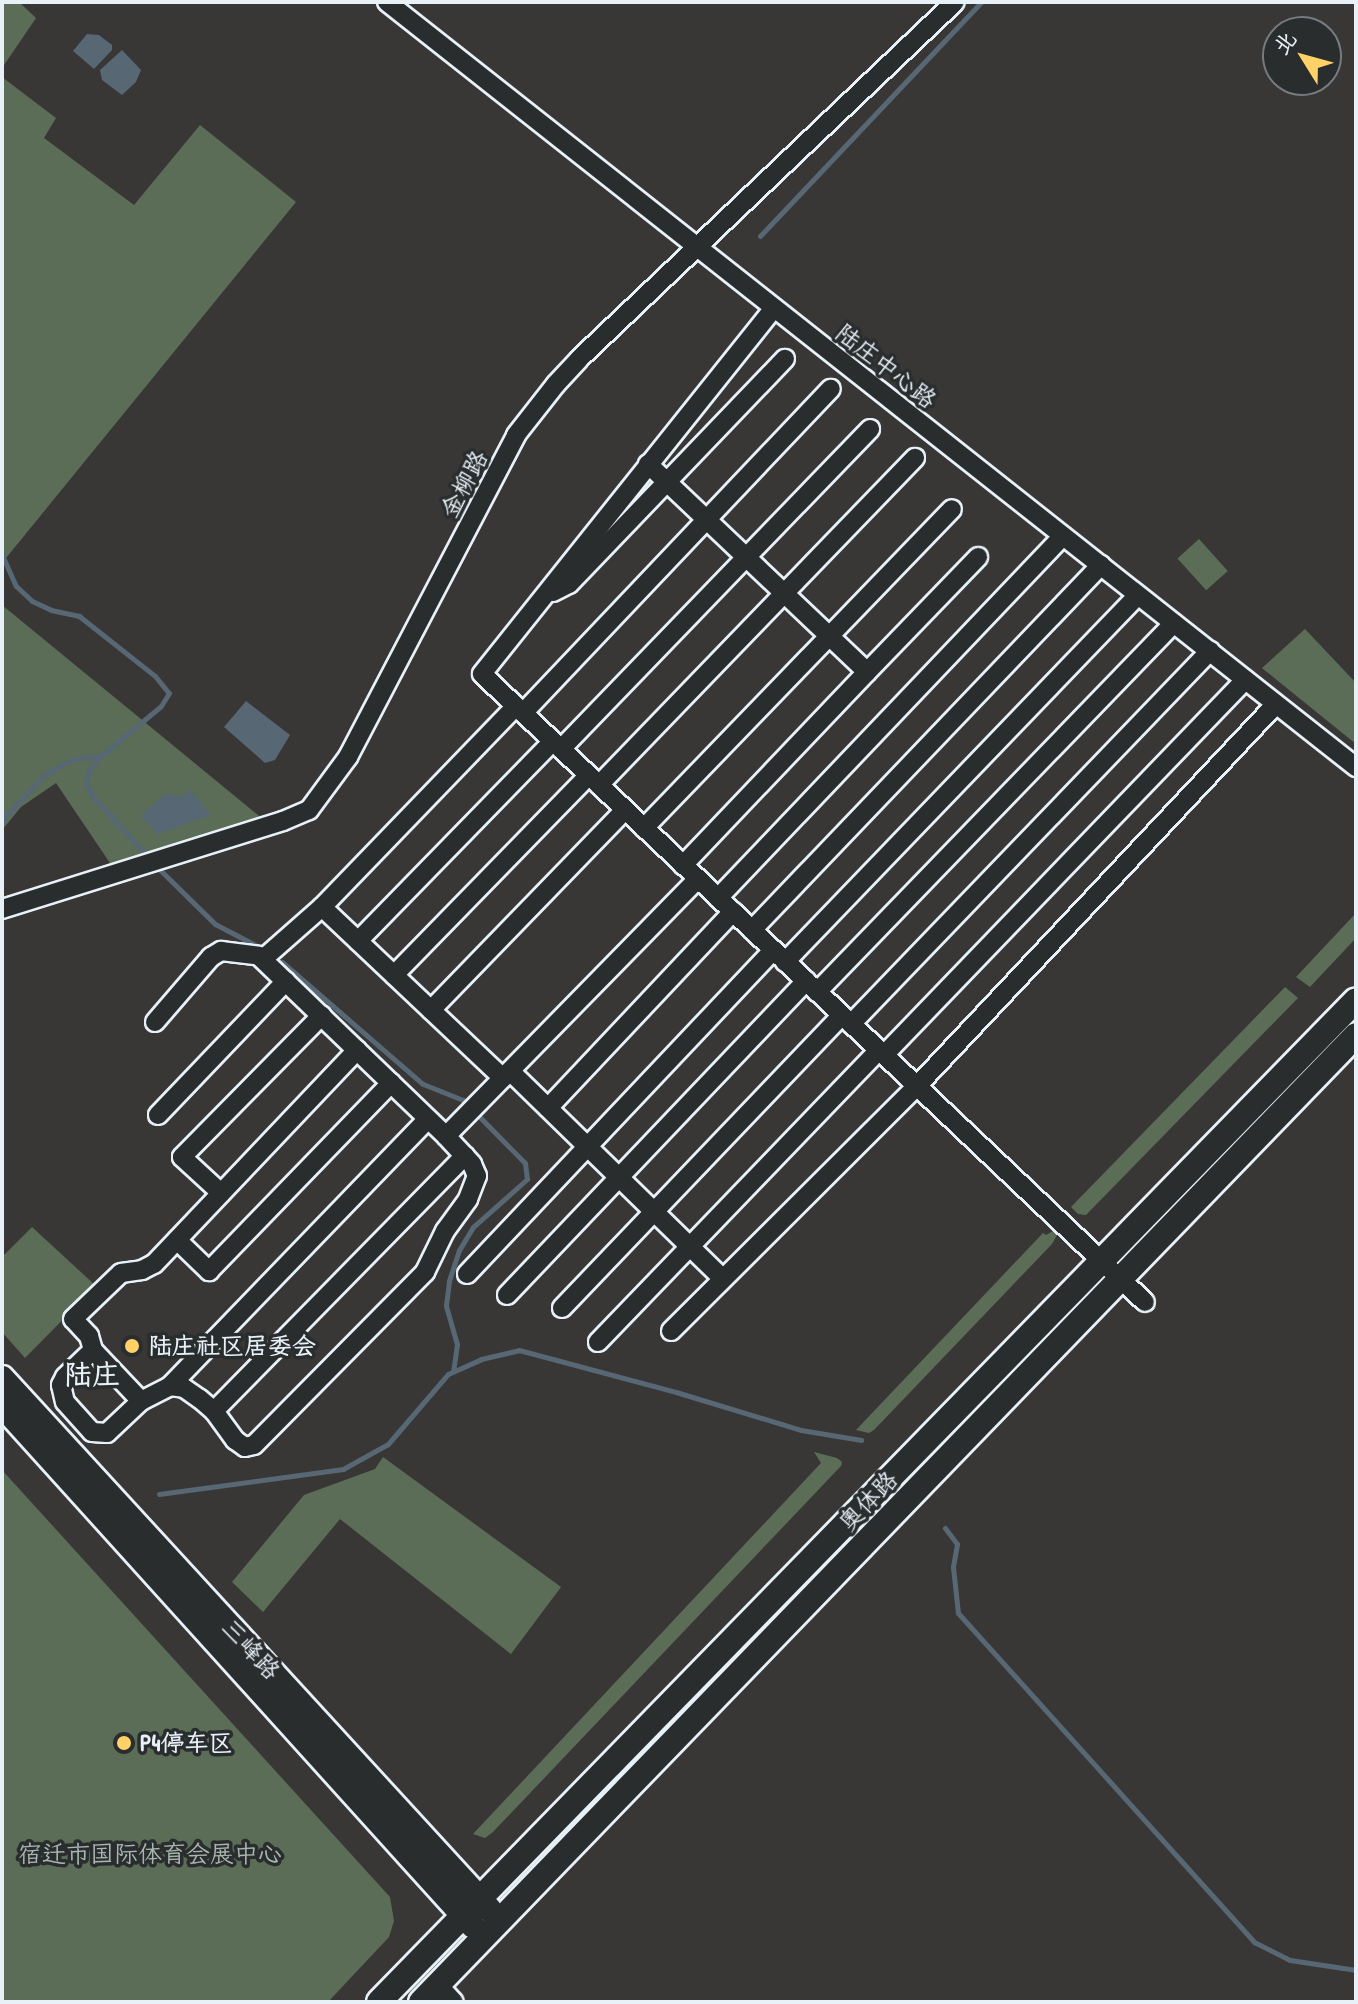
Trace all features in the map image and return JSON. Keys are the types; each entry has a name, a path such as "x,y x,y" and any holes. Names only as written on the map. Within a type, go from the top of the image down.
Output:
{"main road":[{"name":"奥体路","path":"379,2002 1356,1000"},
{"name":"奥体路","path":"438,1996 492,1929 1356,1035"},
{"name":"三峰路","path":"2,1378 59,1455 492,1929"},
{"name":"三峰路","path":"2,1405 59,1455"}],"street":[{"name":"陆庄中心路","path":"387,2 1356,767"},
{"name":"金柳路","path":"2,909 283,821 302,814 314,804 348,757 516,435 579,359 955,2"},
{"path":"774,308 482,674 1145,1302"},
{"path":"546,593 560,591 569,584 785,359"},
{"path":"263,959 322,907 707,520 831,389"},
{"path":"358,941 746,557 870,429"},
{"path":"394,975 785,594 915,458"},
{"path":"648,464 867,672"},
{"path":"644,828 952,509"},
{"path":"718,898 1063,536"},
{"path":"683,865 978,557"},
{"path":"752,930 1101,565"},
{"path":"467,1274 588,1147 1138,595"},
{"path":"507,1295 619,1177 1174,623"},
{"path":"562,1308 1210,651"},
{"path":"598,1342 1245,680"},
{"path":"671,1331 917,1086 1276,704"},
{"path":"431,1010 625,810"},
{"path":"446,1136 698,879"},
{"path":"322,907 431,1010 548,1108 722,1278"},
{"path":"548,1108 733,912"},
{"path":"155,1022 211,957 221,951 247,953 263,959 446,1136 465,1156 477,1176 425,1272 254,1445 245,1447 235,1440 214,1411 184,1388 170,1386"},
{"path":"158,1115 286,981"},
{"path":"221,1193 182,1157 322,1015"},
{"path":"141,1401 93,1350 89,1336 73,1319 121,1273 148,1268 357,1050"},
{"path":"177,1240 209,1271 391,1083"},
{"path":"93,1350 65,1377 61,1385 65,1402 92,1432 107,1433 141,1401 170,1386 428,1119"},
{"path":"214,1411 465,1156"},
{"path":"59,1455 83,1422"}],"green space":[{"path":"2,2 19,2 36,18 2,68"},
{"path":"2,77 56,118 44,138 134,205 200,125 296,202 2,563"},
{"path":"1199,539 1228,571 1206,590 1177,558"},
{"path":"2,605 264,820 112,866 56,783 21,807 2,830"},
{"path":"1305,629 1356,683 1356,744 1262,668"},
{"path":"1356,913 1356,938 1310,987 1296,977"},
{"path":"1285,987 1298,998 1086,1215 1078,1214 1071,1207"},
{"path":"32,1227 96,1286 25,1358 2,1332 2,1257"},
{"path":"1055,1230 1057,1235 1052,1244 874,1430 869,1433 856,1430 1043,1233 1046,1235"},
{"path":"814,1452 837,1458 842,1462 841,1466 493,1832 485,1838 473,1834 821,1463"},
{"path":"383,1457 561,1587 511,1654 340,1519 263,1612 232,1582 304,1495 375,1469"},
{"name":"宿迁市国际体育会展中心","path":"2,1470 390,1897 394,1921 389,1937 328,2002 2,2002"}],"water":[{"path":"87,34 99,35 112,45 112,50 94,69 73,51"},
{"path":"122,50 141,70 136,82 122,95 102,80 100,70"},
{"path":"246,701 290,735 275,760 265,763 224,727"},
{"path":"190,789 211,815 158,834 141,816 165,794 182,797"}],"waterway":[{"path":"760,236 981,2"},
{"path":"2,555 16,586 32,601 51,610 79,616 155,676 169,693 161,706 101,756 89,770 86,783 93,797 149,858"},
{"path":"2,820 45,774 71,760 101,756"},
{"path":"155,865 215,924 263,949"},
{"path":"282,962 423,1084 463,1100 525,1163 527,1179 473,1227 459,1250 449,1281 446,1306 457,1344 453,1371"},
{"path":"159,1494 343,1469 388,1444 448,1374 481,1359 519,1350 676,1392 801,1430 861,1440"},
{"path":"945,1528 957,1544 953,1567 958,1613 1254,1942 1290,1960 1356,1970"}],"place":[{"name":"陆庄社区居委会","path":"132,1346"},
{"name":"P4停车区","path":"124,1743"}],"district":[{"name":"陆庄","path":"92,1374"}]}
